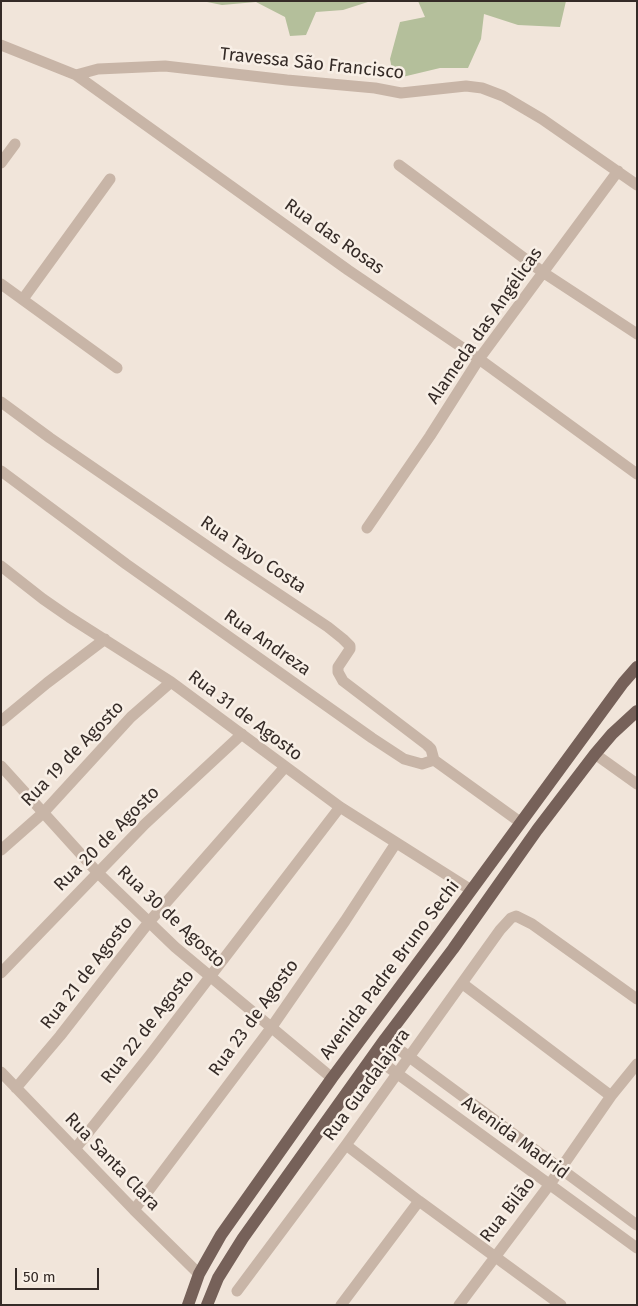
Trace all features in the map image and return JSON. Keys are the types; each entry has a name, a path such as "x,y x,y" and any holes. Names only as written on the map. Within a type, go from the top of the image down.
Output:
{"main road":[{"name":"Avenida Padre Bruno Sechi","path":"188,1305 199,1274 221,1235 332,1078 623,683 637,667"},
{"path":"623,683 636,687"},
{"name":"Avenida Padre Bruno Sechi","path":"206,1305 218,1278 243,1238 385,1039 453,949 537,830 595,754 612,734 637,711"}],"street":[{"name":"Rua das Rosas","path":"1,45 76,75 348,270 479,359 637,474"},
{"name":"Travessa São Francisco","path":"76,75 98,69 166,66 375,88 401,93 466,86 482,88 503,96 542,119 637,185"},
{"path":"1,163 15,144"},
{"path":"400,165 544,273 637,334"},
{"name":"Alameda das Angélicas","path":"367,528 430,436 479,359 618,171"},
{"path":"23,299 110,179"},
{"path":"1,284 117,368"},
{"name":"Rua Tayo Costa","path":"1,402 50,438 344,639 350,646 350,649 338,667 338,672 343,681 428,745 434,760"},
{"name":"Rua Andreza","path":"1,471 126,564 372,738 404,759 422,764 434,760"},
{"name":"Rua 31 de Agosto","path":"1,566 43,599 171,682 340,807 471,890"},
{"path":"1,720 105,639"},
{"name":"Rua 19 de Agosto","path":"1,850 42,813 131,717 171,682"},
{"name":"Rua 20 de Agosto","path":"1,973 183,788 242,734"},
{"path":"595,754 637,784"},
{"path":"434,760 520,822"},
{"name":"Rua 30 de Agosto","path":"1,766 98,873 175,947 332,1078"},
{"name":"Rua 21 de Agosto","path":"16,1088 149,922 285,768"},
{"name":"Rua 22 de Agosto","path":"74,1149 340,807"},
{"name":"Rua 23 de Agosto","path":"134,1210 271,1028 396,843"},
{"name":"Rua Guadalajara","path":"237,1291 346,1145 507,922 516,916 532,924 637,999"},
{"path":"463,984 611,1096"},
{"name":"Avenida Madrid","path":"385,1039 637,1226"},
{"name":"Avenida Madrid","path":"373,1056 637,1248"},
{"name":"Rua Bilão","path":"459,1305 550,1184 611,1096 637,1064"},
{"name":"Rua Santa Clara","path":"1,1072 74,1149 199,1274"},
{"path":"346,1145 561,1305"},
{"path":"341,1305 419,1201"},
{"path":"627,1241 637,1226"}],"green space":[{"path":"202,1 371,1 343,10 316,12 306,35 290,36 285,17 256,2 222,5"},
{"path":"418,1 566,1 560,27 518,25 484,14 481,39 468,68 440,68 394,79 390,59 400,22 425,17"}]}
